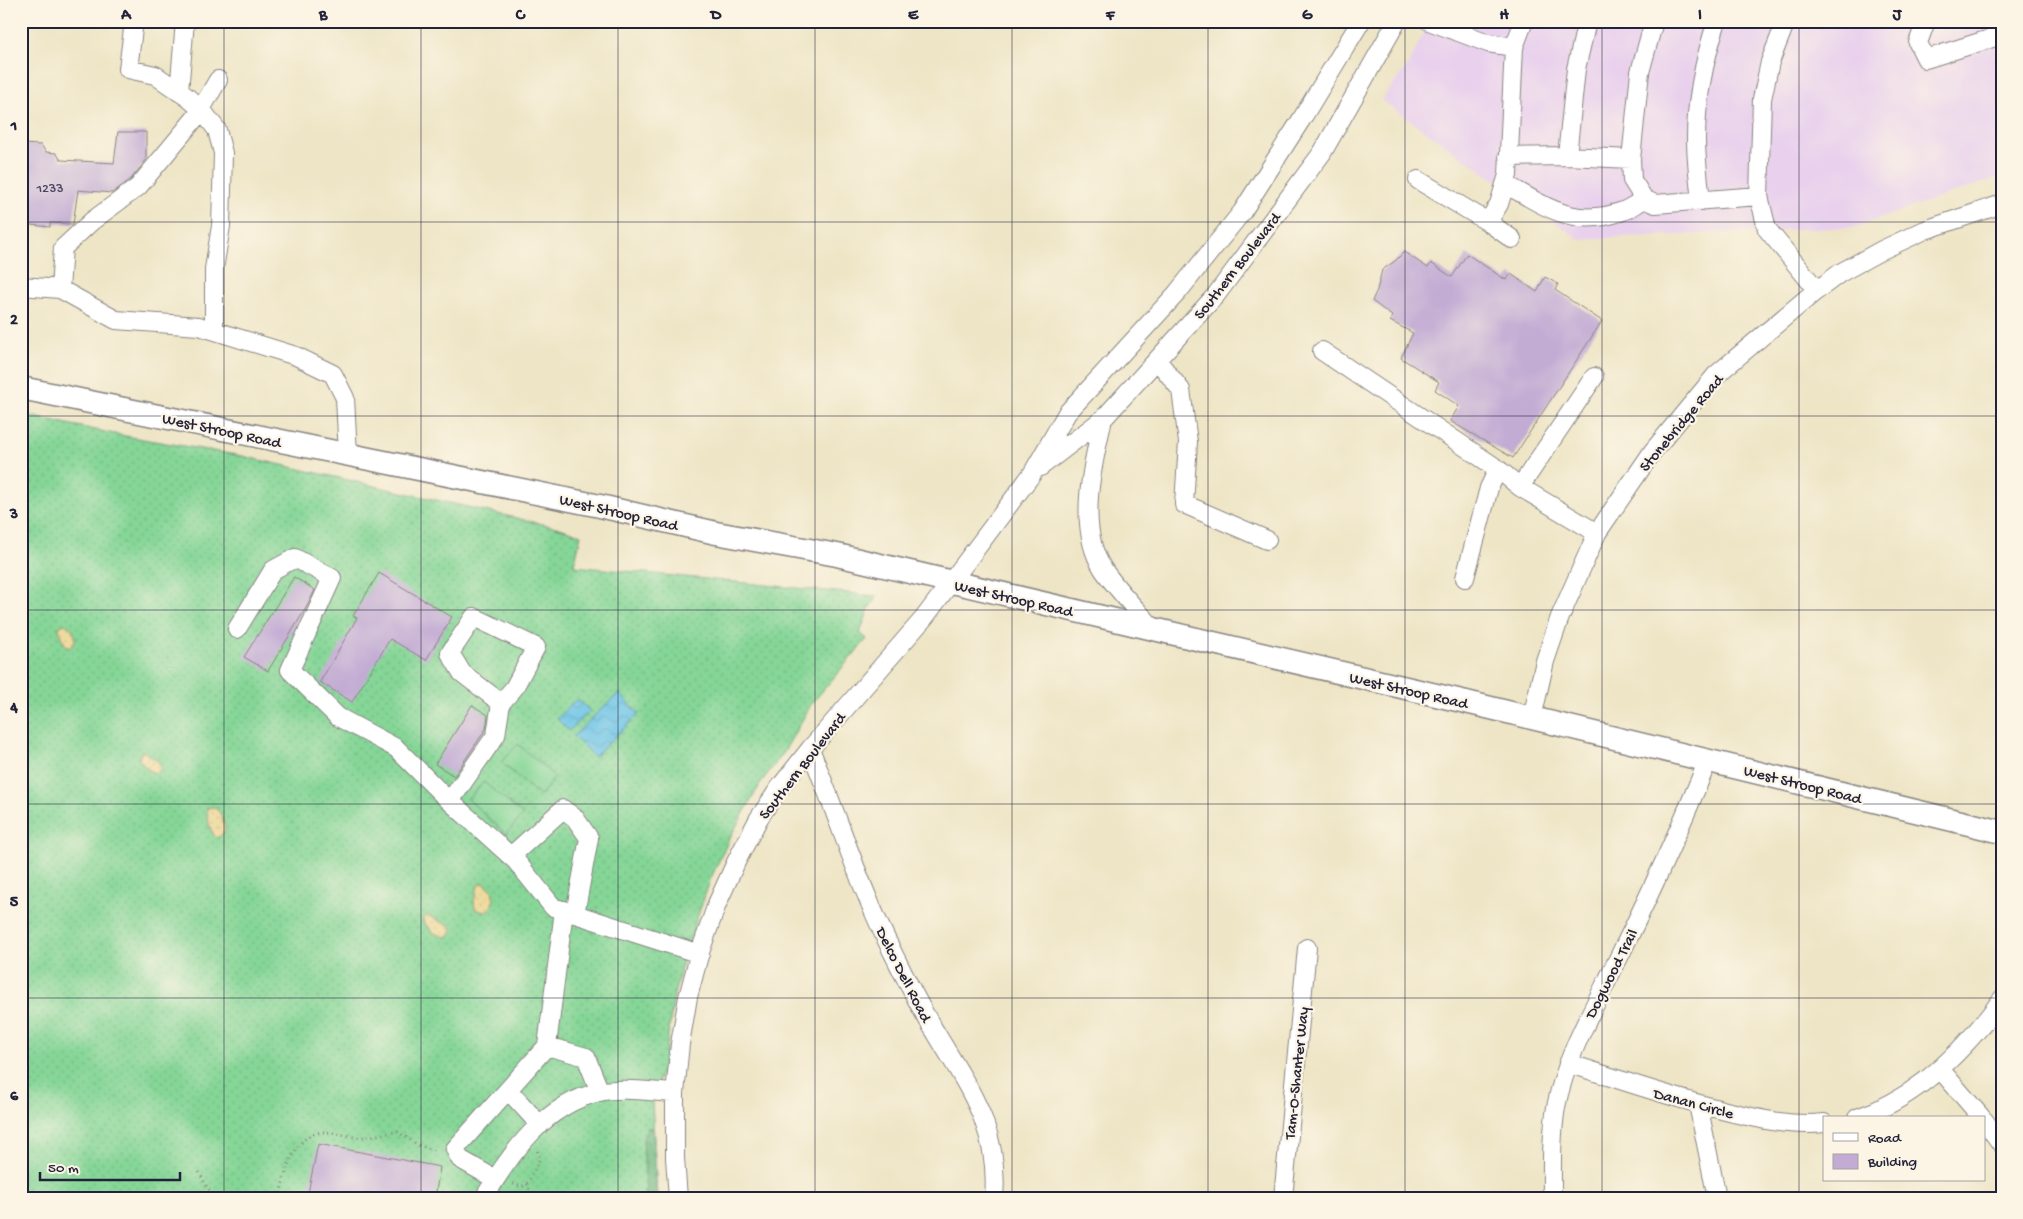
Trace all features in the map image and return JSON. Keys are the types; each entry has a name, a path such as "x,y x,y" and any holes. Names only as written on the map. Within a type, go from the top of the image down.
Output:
{"main road":[{"name":"West Stroop Road","path":"21,388 600,506 716,533 837,555 1532,718 2002,832"}],"street":[{"path":"134,21 128,69 155,75 202,109 217,130 223,154 221,226 214,269 214,330"},
{"path":"179,92 185,21"},
{"name":"Southern Boulevard","path":"678,1198 675,1093 685,1016 700,954 717,904 759,818 780,787 810,749 924,618 1032,474 1068,413 1177,293 1242,212 1361,21"},
{"name":"Southern Boulevard","path":"1032,474 1103,418 1216,295 1322,153 1397,21"},
{"path":"1429,21 1488,43 1514,47"},
{"path":"1488,222 1499,204 1508,175 1514,47 1524,21"},
{"path":"1567,156 1576,69 1587,21"},
{"path":"1654,21 1640,72 1631,159 1632,180 1644,199 1655,204 1759,196"},
{"path":"1701,201 1696,140 1698,97 1707,53 1718,21"},
{"path":"1786,21 1770,62 1762,99 1759,196 1767,229 1817,290"},
{"path":"1926,21 1918,43 1926,59 2002,35"},
{"path":"60,289 63,248 92,221 138,187 202,109 218,80"},
{"path":"1508,156 1631,159"},
{"path":"1418,180 1488,222 1512,239"},
{"path":"1505,184 1562,214 1588,219 1622,212 1644,199"},
{"name":"Stonebridge Road","path":"1532,718 1545,661 1560,617 1597,533 1653,451 1716,375 1840,273 1882,250 1946,222 2002,204"},
{"path":"21,286 60,289 116,320 199,326 214,330 296,356 333,374 345,398 348,455"},
{"path":"1322,351 1498,469 1520,487 1597,533"},
{"path":"1157,360 1181,390 1188,442 1184,504 1268,540"},
{"path":"1520,487 1594,377"},
{"path":"1103,418 1091,471 1089,511 1092,540 1102,568 1153,628"},
{"path":"1464,578 1489,488 1498,469"},
{"path":"237,629 273,570 295,558 332,578 290,670 338,717 396,748 450,802 511,856 553,907 700,954"},
{"path":"450,802 496,735 501,704 514,688 536,647 474,617 450,653 462,673 501,704"},
{"name":"Delco Dell Road","path":"810,749 866,892 888,942 934,1032 966,1081 982,1112 990,1136 994,1161 994,1198"},
{"name":"Dogwood Trail","path":"1552,1198 1553,1130 1568,1064 1582,1027 1619,958 1682,824 1708,760"},
{"path":"495,1179 460,1159 455,1149 547,1046 569,912 589,838 575,818 564,809 511,856"},
{"name":"Tam-O-Shanter Way","path":"1283,1198 1307,948"},
{"path":"1862,1116 1890,1105 1913,1091 1940,1069 1962,1048 2002,999"},
{"path":"547,1046 586,1057 600,1092"},
{"name":"Danan Circle","path":"1568,1064 1667,1096 1758,1119 1789,1123 1823,1123"},
{"path":"1940,1069 1980,1116"},
{"path":"508,1090 540,1125"},
{"path":"484,1198 512,1154 554,1112 574,1101 600,1092 620,1090 675,1093"},
{"path":"1698,1104 1718,1198"},
{"path":"1986,1123 2002,1145"}],"path":[{"path":"279,1198 293,1156 298,1147 312,1135 327,1132 363,1137 398,1132 418,1145 440,1152"},
{"path":"199,1172 217,1198"},
{"path":"527,1184 533,1198"}],"shaded area":[{"path":"1429,21 2002,21 2002,176 1855,227 1579,239 1381,100 1409,64"}],"green space":[{"path":"21,414 119,435 242,456 560,528 581,535 574,566 877,596 869,608 860,633 867,639 812,703 782,755 762,781 729,839 711,878 686,950 674,995 664,1064 652,1099 657,1198 21,1198"},
{"path":"518,744 555,777 540,796 501,762"},
{"path":"484,782 523,815 506,834 468,799"},
{"path":"648,1128 653,1128 657,1198 646,1198 643,1138"}],"sand":[{"path":"65,624 75,635 74,644 69,648 63,641 59,630 59,627"},
{"path":"142,750 159,762 161,768 157,773 149,770 140,761"},
{"path":"214,807 223,819 224,826 224,833 217,838 211,829 207,811 207,808"},
{"path":"484,883 492,890 494,900 490,909 484,912 475,909 474,901 478,885"},
{"path":"427,915 450,925 452,930 450,935 445,937 434,933 423,921"}],"water":[{"path":"619,693 639,714 594,757 573,736"},
{"path":"577,699 590,711 569,731 557,719"}],"building":[{"path":"118,132 146,132 146,160 131,179 112,193 78,190 73,224 50,223 50,227 21,224 21,144 41,145 46,152 56,153 61,160 114,163"},
{"path":"1404,252 1428,268 1431,263 1452,277 1467,254 1506,280 1511,274 1537,292 1545,277 1558,284 1555,290 1602,321 1513,458 1450,421 1459,406 1435,390 1439,382 1401,358 1413,333 1390,321 1392,316 1372,301 1382,270"},
{"path":"379,573 452,617 426,660 390,639 352,702 320,682 357,618 353,616"},
{"path":"294,577 315,590 268,671 244,657"},
{"path":"472,705 488,715 486,729 454,776 435,764"},
{"path":"318,1144 440,1167 435,1198 307,1198"}]}
